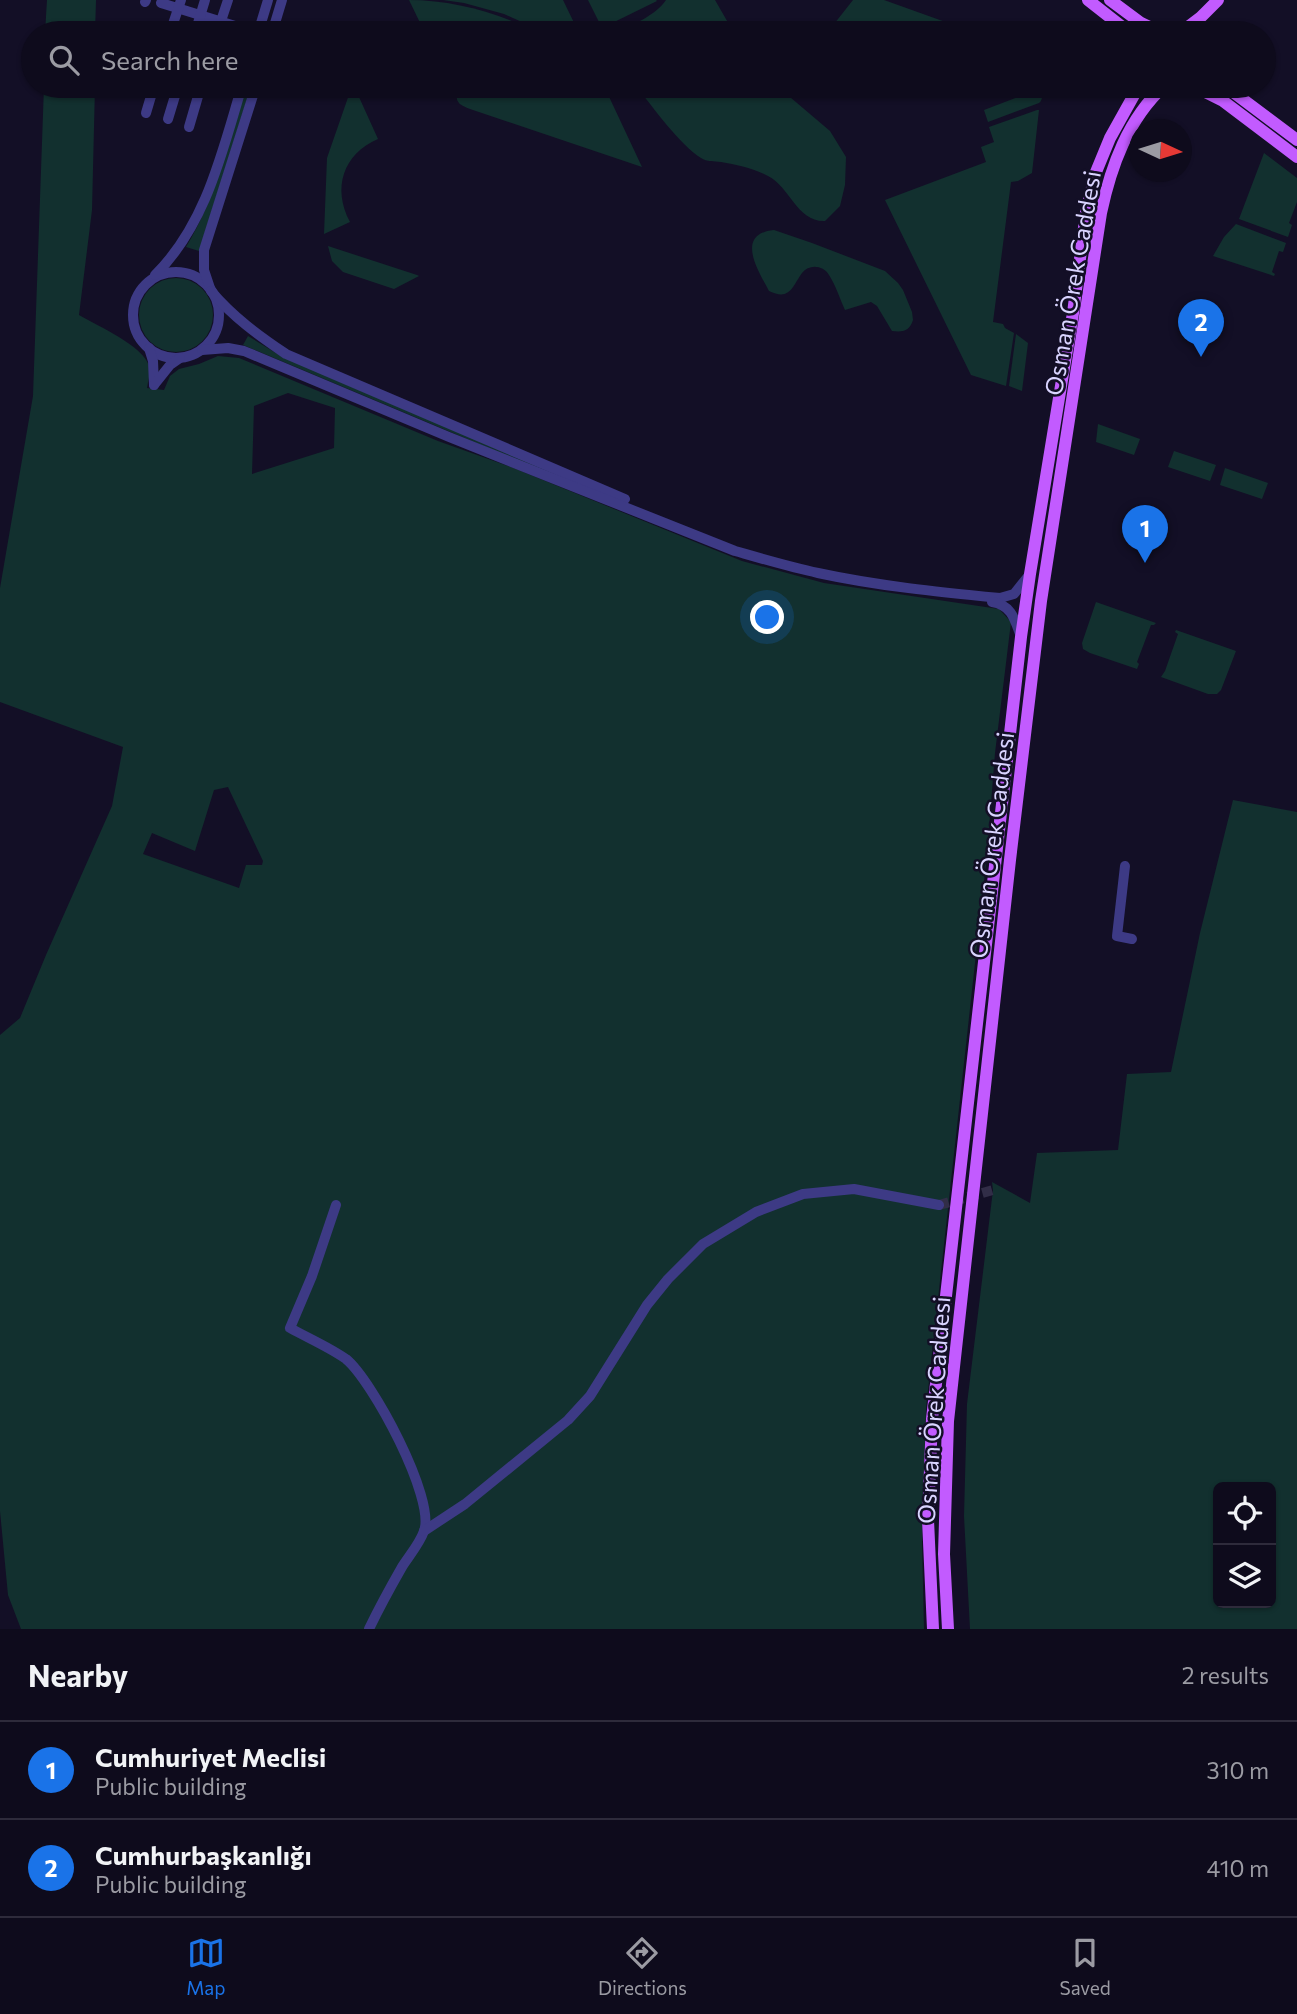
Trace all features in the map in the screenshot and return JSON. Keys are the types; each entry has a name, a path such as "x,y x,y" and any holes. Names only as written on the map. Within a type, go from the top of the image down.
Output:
{"main road":[{"path":"1088,0 1115,21"},
{"path":"1110,0 1138,21"},
{"path":"1197,21 1218,0"},
{"path":"1205,21 1218,0"},
{"name":"Osman Örek Caddesi","path":"933,1629 929,1520 932,1419 1021,637 1073,313 1086,212 1096,172 1110,138 1132,98"},
{"name":"Osman Örek Caddesi","path":"948,1629 944,1554 948,1421 1041,601 1107,185 1127,135 1154,98"},
{"path":"1217,98 1297,157"},
{"path":"1242,98 1297,140"}],"street":[{"path":"198,21 205,0"},
{"path":"221,21 228,0"},
{"path":"262,21 268,0"},
{"path":"276,21 282,0"},
{"path":"161,3 180,4 210,21"},
{"path":"174,21 180,4"},
{"path":"146,113 150,98"},
{"path":"167,119 174,98"},
{"path":"189,127 197,98"},
{"path":"238,98 201,210 164,266 140,291 133,311 136,332 149,348 162,356 180,358 202,350 211,341 218,324 218,304 204,270 204,250 252,98"},
{"path":"152,278 168,271 186,272 201,280 230,312 250,329 286,354 763,558"},
{"path":"149,348 153,361 154,385 170,365 180,358"},
{"path":"202,350 228,348 244,351 735,551 828,575 1000,603 1011,611 1021,637"},
{"path":"921,590 1000,598 1014,594 1030,574"},
{"path":"1125,866 1117,936 1132,939"},
{"path":"424,1531 465,1504 568,1420 590,1396 647,1305 668,1279 703,1244 756,1212 803,1194 854,1189 939,1205"},
{"path":"337,1205 290,1328 346,1360 365,1381 398,1438 427,1514 424,1531 384,1597 369,1629"}],"green space":[{"path":"47,0 96,0 95,21 46,21"},
{"path":"409,0 442,2 476,9 512,21 419,21"},
{"path":"443,0 563,0 573,21 519,21 464,3"},
{"path":"588,0 657,1 616,21 598,21"},
{"path":"666,0 715,0 727,21 639,21"},
{"path":"853,0 884,0 943,21 836,21"},
{"path":"44,98 95,98 92,210 79,315 129,344 145,358 150,374 147,388 164,390 170,376 179,369 218,356 239,358 438,441 511,467 742,561 824,583 999,609 1011,622 926,1408 922,1541 924,1629 21,1629 8,1595 0,1511 0,1035 20,1018 112,806 123,747 0,702 0,588 33,396","holes":["288,393 335,408 334,448 252,474 254,406","228,787 263,861 262,865 246,865 239,888 143,854 152,833 195,851 214,790"]},
{"path":"242,98 247,98 199,251 186,247 206,209"},
{"path":"348,98 359,98 378,139 356,154 344,173 342,197 350,222 324,234 327,158"},
{"path":"458,98 610,98 642,167 464,107"},
{"path":"645,98 791,98 830,131 846,157 845,185 840,206 825,221 807,216 776,181 768,176 745,167 701,158 675,135"},
{"path":"1015,98 1042,98 1039,103 988,122 984,110"},
{"path":"1037,110 1032,173 1011,182 993,322 1003,324 1014,333 1006,386 971,375 885,200 986,162 981,147 994,142 989,127"},
{"path":"1264,153 1297,178 1297,202 1289,223 1292,225 1288,237 1239,219"},
{"path":"1236,224 1286,243 1283,252 1279,251 1272,272 1274,276 1213,256 1224,237"},
{"path":"774,230 885,271 903,290 912,312 913,320 909,327 902,331 892,331 877,306 871,302 845,310 829,275 820,268 805,270 786,293 776,294 769,291 756,264 752,246 762,233"},
{"path":"328,246 419,276 394,289 343,272 332,261"},
{"path":"169,278 183,278 197,284 207,294 213,315 211,329 197,346 183,352 169,352 155,346 145,336 139,322 139,308 145,294 155,284"},
{"path":"1016,334 1028,343 1022,391 1009,386"},
{"path":"248,336 281,356 599,490 598,494 243,345"},
{"path":"1098,424 1140,439 1134,455 1096,442"},
{"path":"1174,451 1216,465 1210,481 1168,467"},
{"path":"1225,468 1268,483 1262,499 1220,485"},
{"path":"1096,602 1156,623 1151,625 1137,662 1137,669 1083,649 1082,643"},
{"path":"1176,630 1236,651 1217,694 1208,694 1161,677 1178,634"},
{"path":"1233,800 1297,812 1297,1629 970,1629 964,1516 967,1404 992,1182 1030,1203 1037,1153 1118,1150 1127,1074 1171,1072 1200,933"}],"tunnel":[{"path":"939,1205 993,1190"}],"place":[{"name":"Cumhurbaşkanlığı","path":"1201,357"},
{"name":"Cumhuriyet Meclisi","path":"1145,563"}]}
